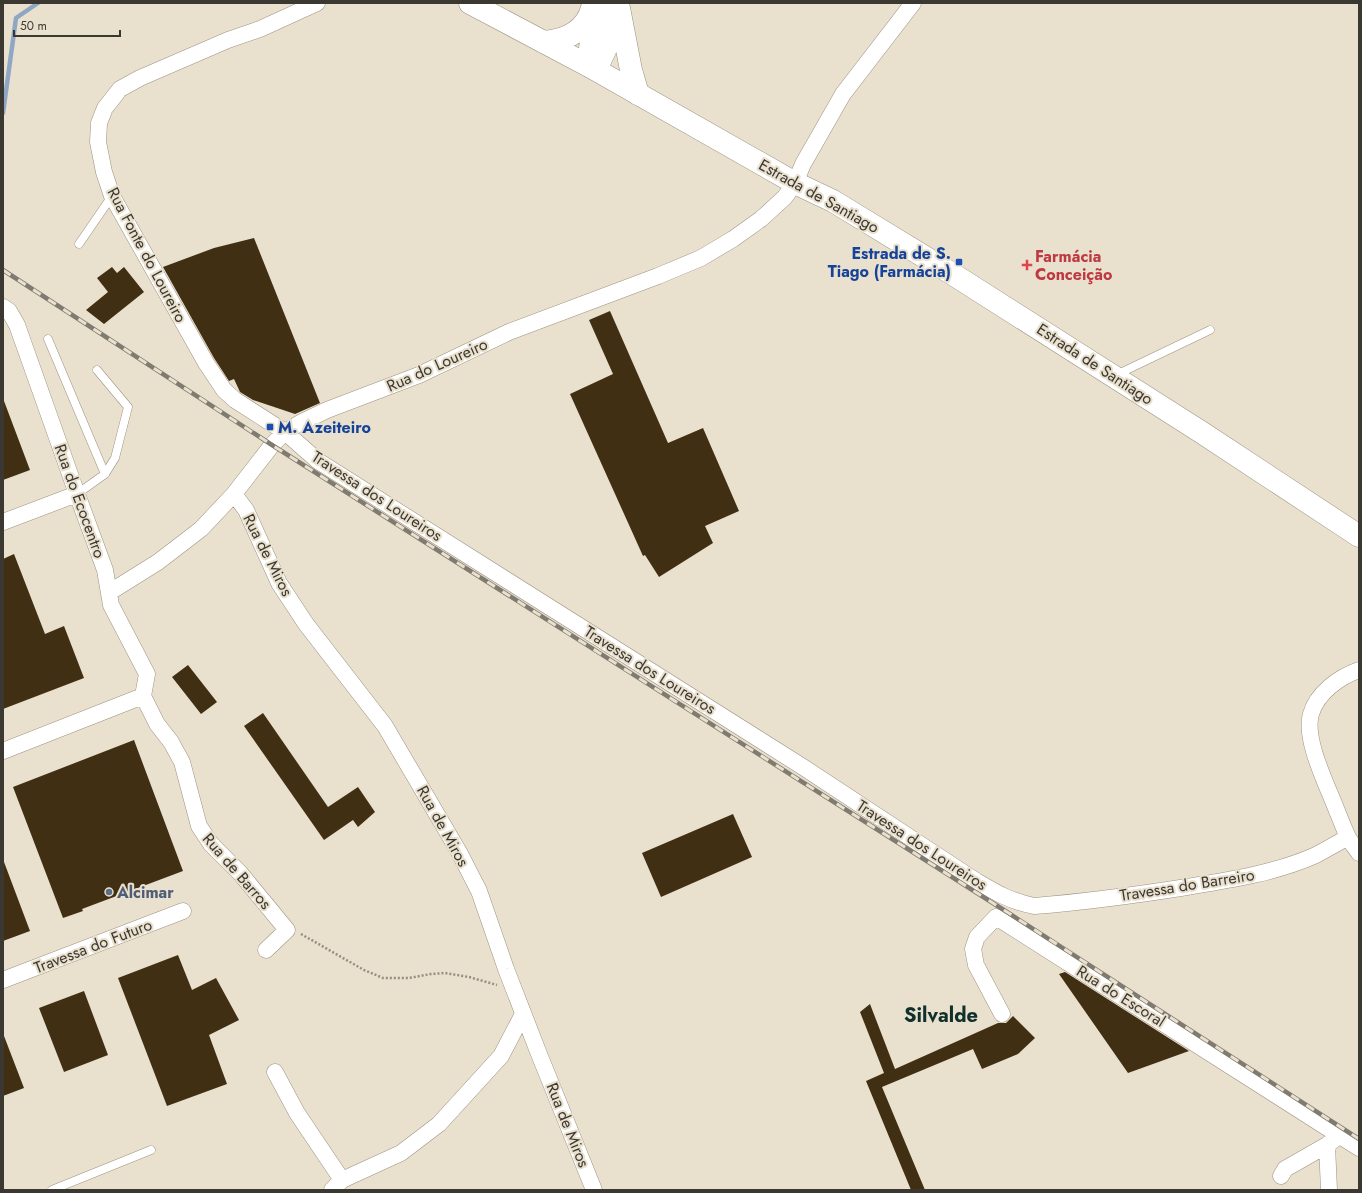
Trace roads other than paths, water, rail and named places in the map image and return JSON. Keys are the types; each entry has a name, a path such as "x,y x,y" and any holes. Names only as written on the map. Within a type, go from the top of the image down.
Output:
{"main road":[{"name":"Estrada de Santiago","path":"470,3 589,66 795,183 833,201 952,273 1114,376 1359,536"},
{"path":"544,42 556,41 573,35 582,26 591,13 594,3"},
{"path":"597,3 595,22 590,38 588,56 589,66 600,61 607,46 614,3"},
{"path":"618,3 631,70 638,94"}],"street":[{"name":"Rua Fonte do Loureiro","path":"285,432 234,400 224,390 206,363 112,196 104,172 98,142 99,123 105,108 120,89 228,40 260,29 317,3"},
{"name":"Rua do Loureiro","path":"110,592 158,562 200,529 234,494 272,445 285,432 300,423 328,410 418,375 509,332 658,276 700,258 761,220 785,197 795,183 803,164 843,94 913,3"},
{"name":"Rua do Ecocentro","path":"3,307 9,311 17,325 105,570 110,592 111,605 147,674 142,696"},
{"name":"Travessa dos Loureiros","path":"285,432 318,460 803,767 973,879 1001,896 1018,903"},
{"path":"3,522 77,494"},
{"name":"Rua de Miros","path":"234,494 246,510 279,583 306,624 384,726 459,852 479,891 514,990 594,1190"},
{"path":"1359,670 1337,681 1324,692 1311,714 1309,726 1311,740 1321,772 1348,837 1359,853"},
{"path":"3,752 142,696"},
{"name":"Rua de Barros","path":"142,696 157,724 171,742 182,762 199,826 211,844 240,873 287,930 266,950"},
{"name":"Travessa do Barreiro","path":"1018,903 1034,906 1054,904 1163,891 1220,882 1292,864 1316,855 1348,837"},
{"name":"Travessa do Futuro","path":"3,980 183,911"},
{"name":"Rua do Escoral","path":"1002,1014 976,965 973,949 977,937 996,918 1206,1050 1333,1140 1359,1148"},
{"path":"275,1072 337,1185 402,1153 439,1124 501,1056 524,1014"},
{"path":"1281,1176 1285,1169 1333,1140"},
{"path":"1329,1190 1333,1140"}],"lane":[{"path":"79,244 112,196"},
{"path":"1114,376 1210,330"},
{"path":"48,339 105,474"},
{"path":"77,494 105,474 115,458 128,407 97,370"},
{"path":"52,1190 151,1150"}],"waterway":[{"path":"3,113 16,18 38,3"}],"railway":[{"path":"3,270 272,445 1007,912 1359,1139"}],"place":[{"name":"Estrada de S. Tiago (Farmácia)","path":"959,262"},
{"name":"Farmácia Conceição","path":"1027,265"},
{"name":"M. Azeiteiro","path":"270,427"},
{"name":"Alcimar","path":"109,892"}],"district":[{"name":"Silvalde","path":"941,1015"}]}
